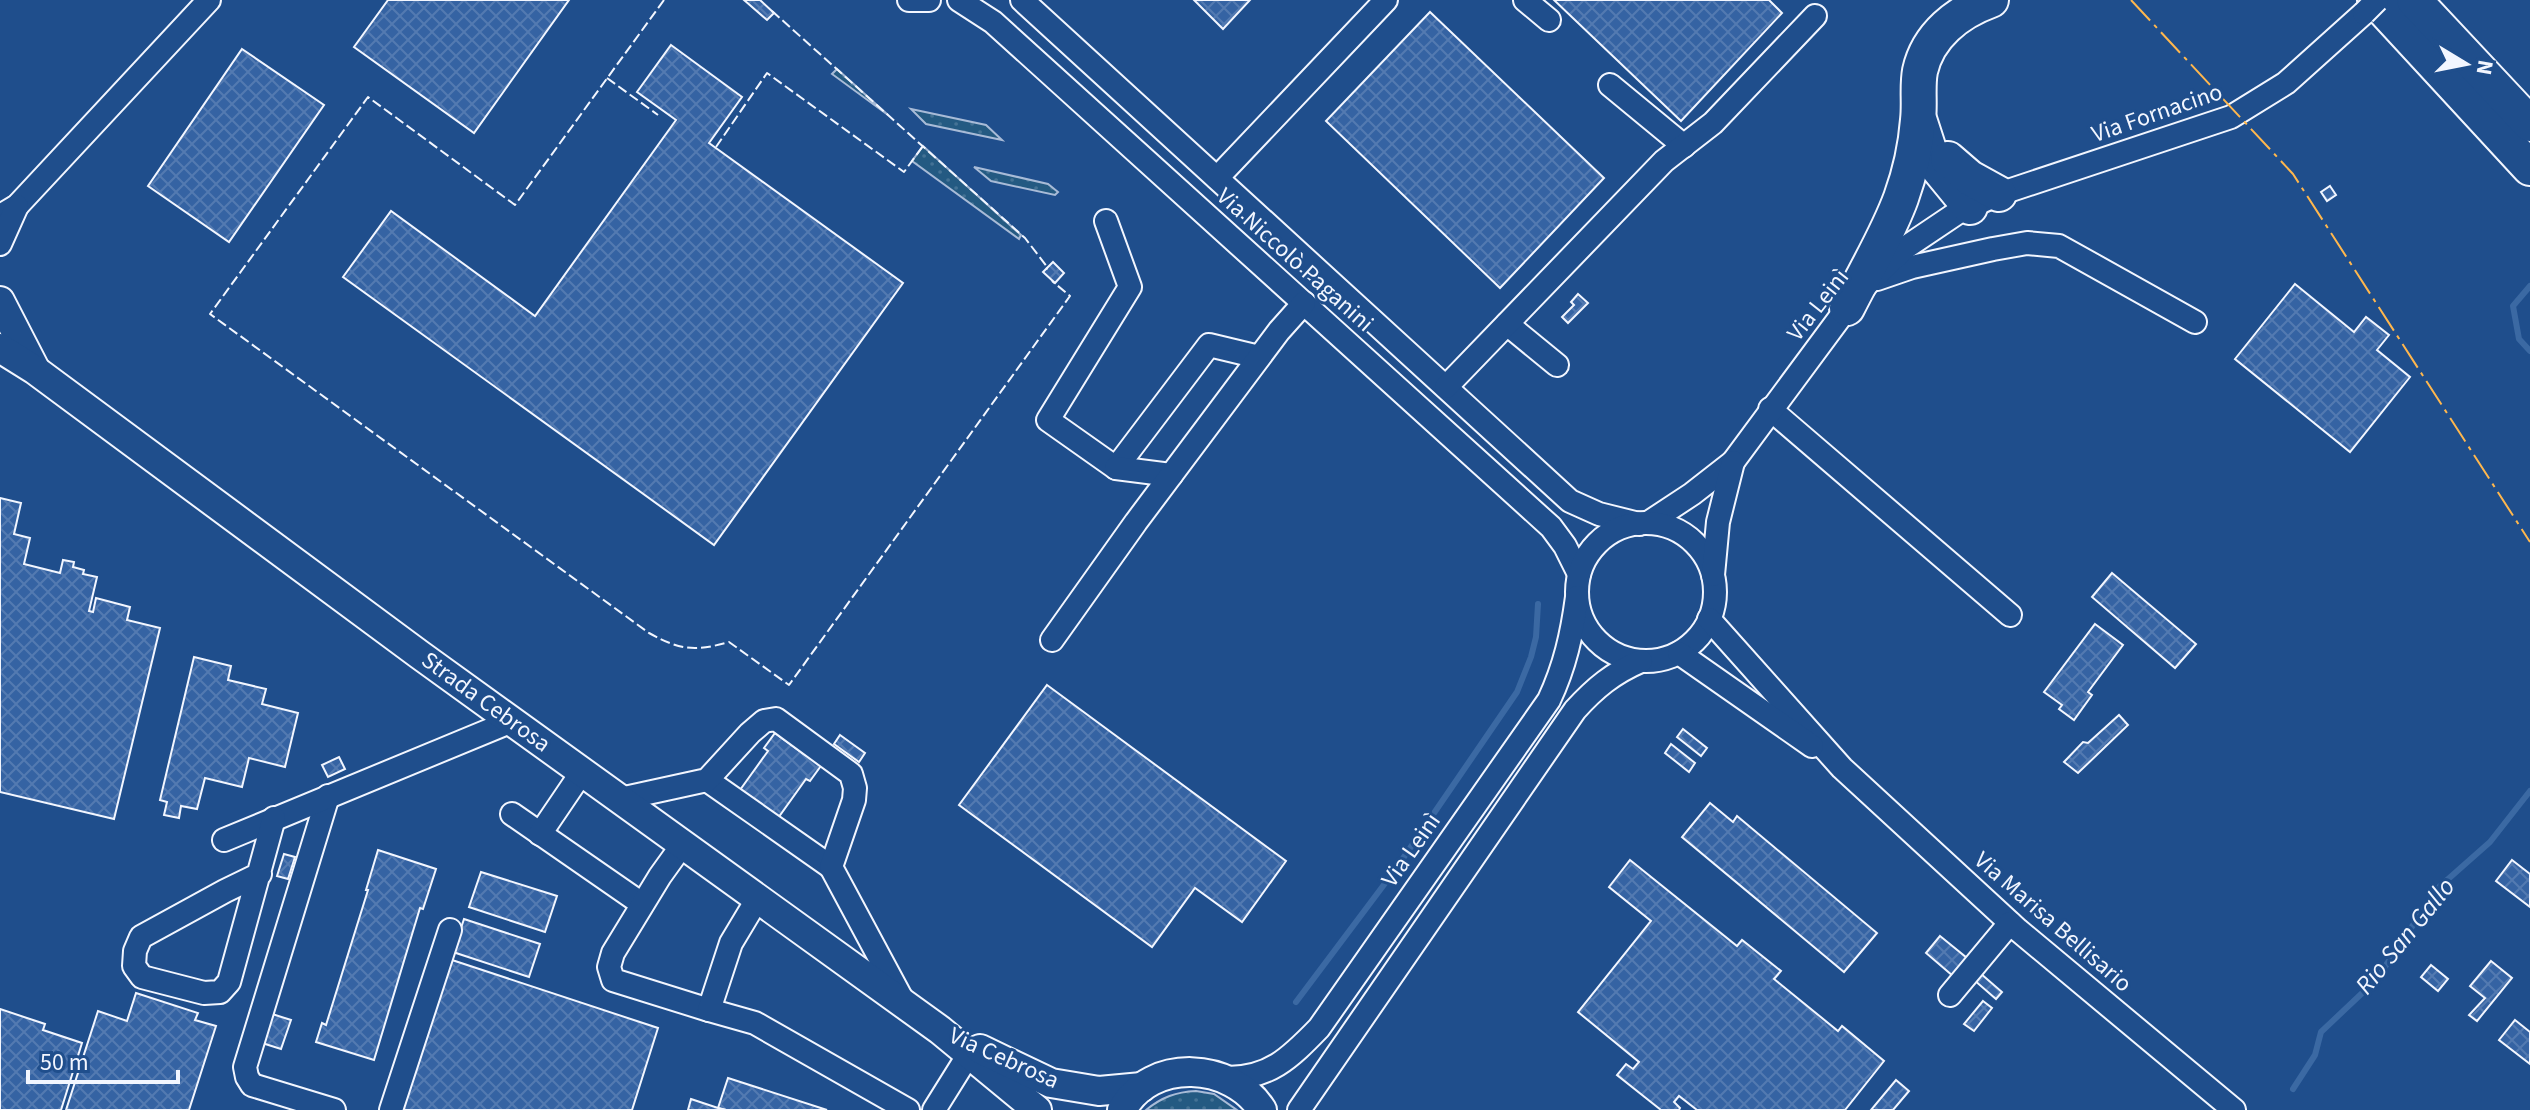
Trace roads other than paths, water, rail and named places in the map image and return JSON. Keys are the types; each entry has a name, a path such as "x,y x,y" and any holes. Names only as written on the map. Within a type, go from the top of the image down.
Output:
{"highway":[{"path":"1984,200 1933,162 1924,134 1921,69 1942,29 1959,15 1991,0"},
{"path":"2414,0 2530,124"},
{"path":"2372,4 2530,168"},
{"path":"1858,296 1900,200 1924,134"}],"main road":[{"name":"Strada Cebrosa","path":"0,301 35,370"},
{"name":"Strada Cebrosa","path":"0,348 35,370 512,721 940,1030"},
{"name":"Via Cebrosa","path":"940,1030 1037,1110"},
{"name":"Via Cebrosa","path":"940,1030 1051,1083 1099,1091 1142,1087"},
{"path":"1122,1110 1142,1087 1168,1074 1197,1071 1225,1078 1243,1088 1262,1110"}],"street":[{"path":"0,244 9,211 209,0"},
{"path":"909,0 929,0"},
{"name":"Via Niccolò Paganini","path":"959,0 993,22 1551,527 1579,574"},
{"name":"Via Niccolò Paganini","path":"1022,0 1570,501 1599,514 1644,523"},
{"path":"1217,178 1386,0"},
{"path":"1525,0 1549,20"},
{"name":"Via Fornacino","path":"1984,200 2231,117 2286,83 2372,4"},
{"path":"1446,387 1664,161 1713,123 1815,16"},
{"path":"1610,85 1684,146"},
{"name":"Via Leinì","path":"1644,523 1692,494 1733,462 1858,296 1905,248 1984,200"},
{"path":"1106,221 1130,287 1048,420 1116,468 1171,475"},
{"path":"1858,296 1912,267 2027,243 2059,246 2195,322"},
{"path":"1052,640 1259,357 1304,303"},
{"path":"1507,324 1557,365"},
{"path":"1116,468 1209,345 1259,357"},
{"path":"1770,409 2010,615"},
{"name":"Via Leinì","path":"1713,575 1718,522 1733,462"},
{"path":"1644,523 1670,527 1689,538 1704,554 1713,575 1715,597 1709,619 1697,639 1679,653 1657,661 1641,661 1612,653 1595,639 1582,619 1577,597 1579,574 1589,553 1604,536 1625,526 1644,523"},
{"name":"Via Leinì","path":"1225,1078 1246,1078 1268,1071 1294,1055 1319,1028 1549,700 1563,668 1577,597"},
{"name":"Via Marisa Bellisario","path":"1709,619 1842,768 2010,923 2234,1110"},
{"name":"Via Marisa Bellisario","path":"1679,653 1842,768"},
{"path":"1299,1110 1575,710 1615,672 1641,661"},
{"path":"620,799 707,780 757,727 764,721 776,719 851,774 854,800 831,867"},
{"path":"224,840 512,721"},
{"path":"540,834 582,772"},
{"path":"707,780 831,867 905,1004"},
{"path":"328,796 245,1067 252,1085 334,1110"},
{"path":"512,814 642,904"},
{"path":"260,874 141,937 135,951 134,966 142,977 204,993 220,992 229,982 260,874 274,818"},
{"path":"683,844 613,953 609,967 613,980 755,1023 908,1110"},
{"path":"709,1010 731,943 758,898"},
{"path":"1950,995 2010,923"},
{"path":"391,1110 450,930"},
{"path":"934,1110 969,1054"}],"waterway":[{"name":"Rio San Gallo","path":"2530,286 2513,306 2519,339 2530,351"},
{"path":"1296,1002 1395,870 1517,692 1536,637 1538,604"},
{"name":"Rio San Gallo","path":"2293,1089 2315,1055 2321,1032 2376,980 2438,888 2490,842 2530,791"}]}
